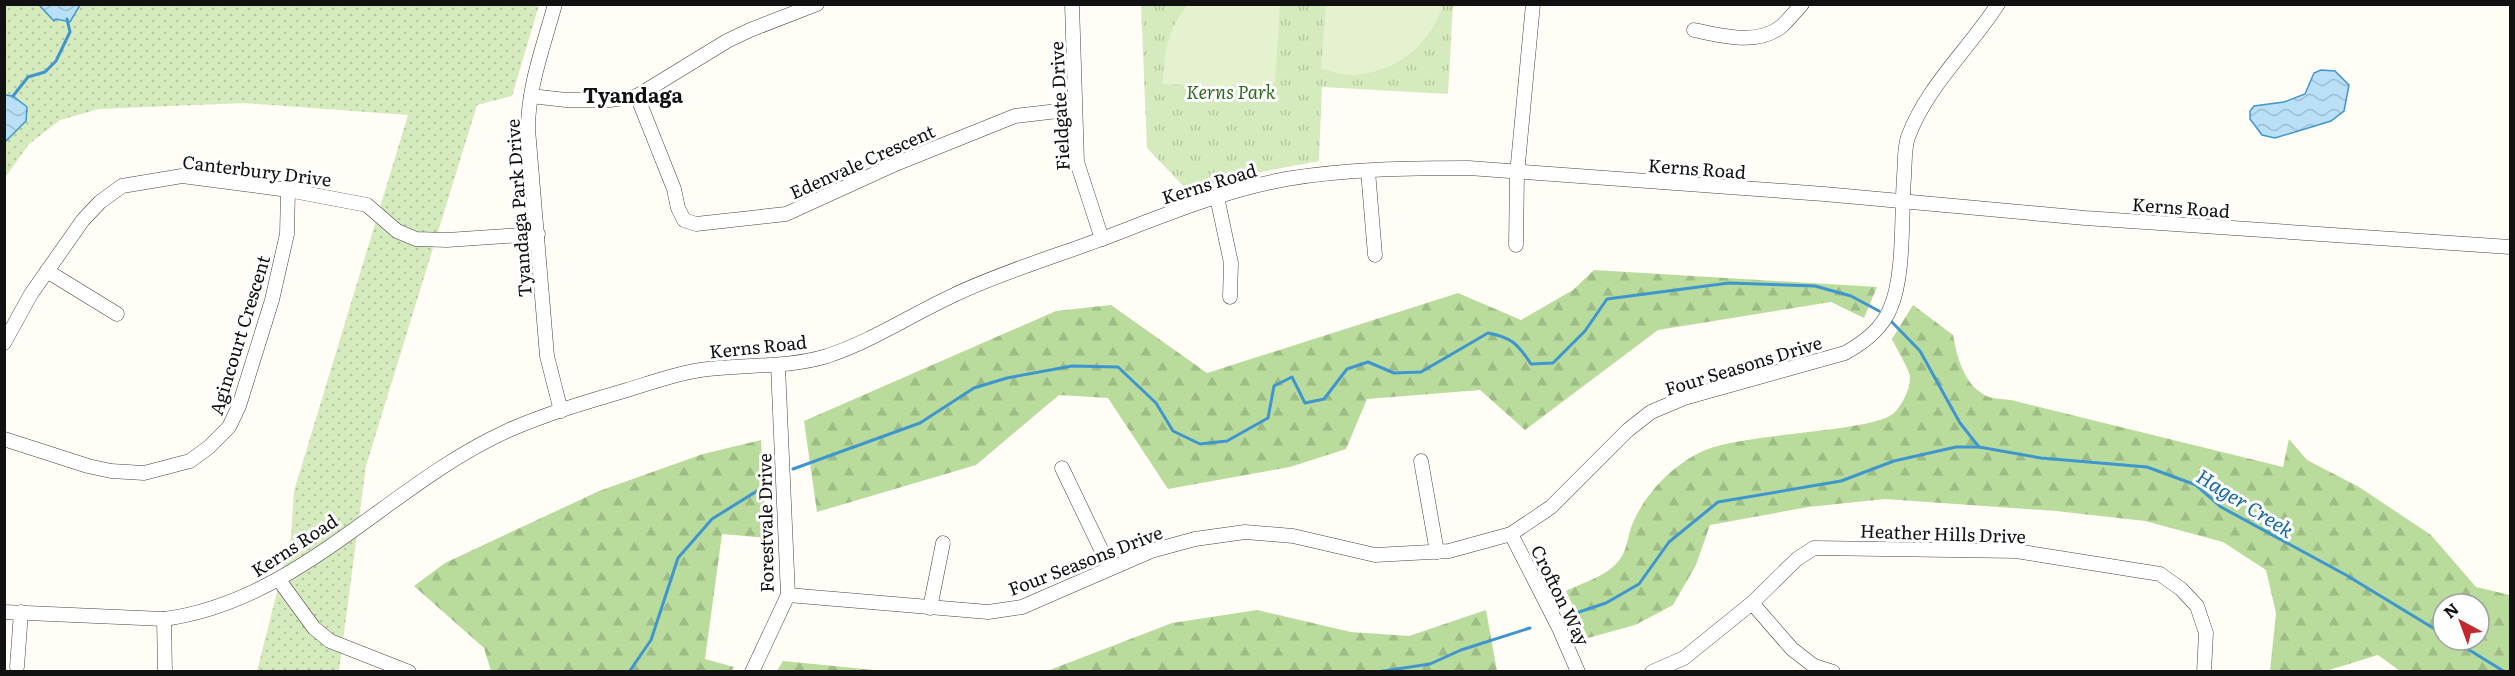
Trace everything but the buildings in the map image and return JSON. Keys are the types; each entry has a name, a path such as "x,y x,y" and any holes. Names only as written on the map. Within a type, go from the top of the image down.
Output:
{"street":[{"name":"Tyandaga Park Drive","path":"555,4 531,96 528,129 547,356 561,411"},
{"path":"531,96 566,100 610,100 637,96 727,41 817,4"},
{"name":"Fieldgate Drive","path":"1072,4 1077,162 1102,239"},
{"path":"1516,246 1517,174 1533,4"},
{"path":"1694,30 1742,38 1764,36 1781,27 1802,4"},
{"name":"Four Seasons Drive","path":"788,595 988,612 1022,607 1151,551 1195,539 1245,532 1293,536 1375,555 1437,552 1511,534 1551,507 1628,430 1652,412 1684,398 1845,353 1866,341 1890,310 1898,276 1907,140 1917,115 1998,4"},
{"name":"Edenvale Crescent","path":"637,96 674,189 678,208 684,220 696,224 786,214 898,163 1015,116 1075,109"},
{"name":"Kerns Road","path":"4,612 164,619 190,615 236,601 279,580 469,450 508,431 561,411 652,382 704,369 746,365 778,366 825,356 853,346 955,294 1217,197 1285,180 1368,171 1469,168 1517,174 1902,201 2085,218 2511,248"},
{"path":"1368,171 1375,255"},
{"name":"Canterbury Drive","path":"4,343 31,294 83,220 100,202 122,186 182,176 288,190 367,205 397,231 416,239 447,240 538,234"},
{"name":"Agincourt Crescent","path":"4,439 88,466 111,471 144,473 190,461 209,447 229,427 239,406 272,300 287,234 288,190"},
{"path":"1217,197 1231,263 1230,297"},
{"path":"47,271 117,314"},
{"name":"Forestvale Drive","path":"752,672 788,595 778,366"},
{"path":"1421,460 1437,552"},
{"path":"1062,468 1110,568"},
{"name":"Crofton Way","path":"1511,534 1559,628 1578,672"},
{"path":"930,608 943,543"},
{"name":"Heather Hills Drive","path":"1652,672 1684,658 1752,603 1797,559 1814,548 2016,551 2160,574 2181,589 2197,606 2206,633 2204,672"},
{"path":"279,580 314,628 330,641 409,672"},
{"path":"1752,603 1792,649 1814,666 1833,672"},
{"path":"17,667 21,612"},
{"path":"164,619 165,672"}],"green space":[{"path":"1326,4 1443,5 1429,33 1409,54 1384,69 1353,75 1321,69"},
{"path":"5,5 539,5 512,96 477,105 366,466 339,671 257,671 291,537 294,491 408,115 244,103 99,109 60,120 28,145 5,178"},
{"name":"Kerns Park","path":"1141,5 1453,5 1448,94 1322,87 1319,161 1261,172 1188,191 1147,148"},
{"path":"1187,5 1280,5 1275,82 1269,88 1163,84 1168,42 1175,24"},
{"path":"1594,270 1877,287 1864,318 1831,302 1658,330 1525,430 1480,390 1367,399 1346,449 1290,467 1168,489 1108,398 1059,395 976,465 817,512 804,421 1056,311 1111,305 1207,373 1458,293 1521,320 1573,290"},
{"path":"1913,305 1953,335 1959,360 1966,376 1976,389 1986,396 2011,400 2283,467 2289,439 2307,460 2359,487 2431,535 2476,587 2510,595 2510,671 2400,671 2378,655 2326,671 2270,671 2276,613 2266,570 2223,542 2145,521 2056,511 1885,499 1808,507 1710,525 1696,565 1673,605 1635,625 1588,638 1566,591 1602,574 1615,565 1624,551 1632,525 1644,502 1671,472 1703,451 1722,445 1836,429 1882,419 1894,413 1905,396 1910,376 1892,339"},
{"path":"761,440 767,538 722,534 705,659 734,667 731,671 491,671 484,648 414,586 445,563 599,491 703,454"},
{"path":"1257,610 1351,632 1409,636 1486,610 1497,671 1047,671 1172,623"},
{"path":"783,661 884,671 777,671"}],"water":[{"path":"39,5 80,5 70,22 56,19 54,21"},
{"path":"2321,70 2335,71 2349,85 2344,111 2331,121 2275,138 2262,135 2250,119 2250,111 2254,106 2284,102 2305,94 2314,73"},
{"path":"5,95 13,96 27,107 26,121 5,142"}],"waterway":[{"path":"13,96 28,77 45,72 56,61 70,32 67,19"},
{"path":"793,469 920,423 974,388 1007,378 1072,366 1118,367 1156,403 1173,431 1200,444 1227,441 1268,418 1274,386 1292,377 1305,403 1324,399 1347,369 1368,362 1394,373 1421,372 1488,333 1513,342 1531,364 1553,363 1585,331 1607,299 1729,283 1815,286 1851,296 1879,311"},
{"path":"1889,319 1920,351 1960,423 1979,447"},
{"name":"Hager Creek","path":"1567,616 1606,603 1639,584 1669,542 1718,502 1841,481 1894,461 1956,447 1979,447 2041,458 2147,467 2196,485 2221,507 2346,575 2431,627"},
{"path":"629,672 651,640 678,558 712,519 765,486"},
{"path":"1377,672 1430,664 1461,650 1530,628"},
{"name":"Hager Creek","path":"2472,652 2505,672"}],"district":[{"name":"Tyandaga","path":"633,94"}]}
